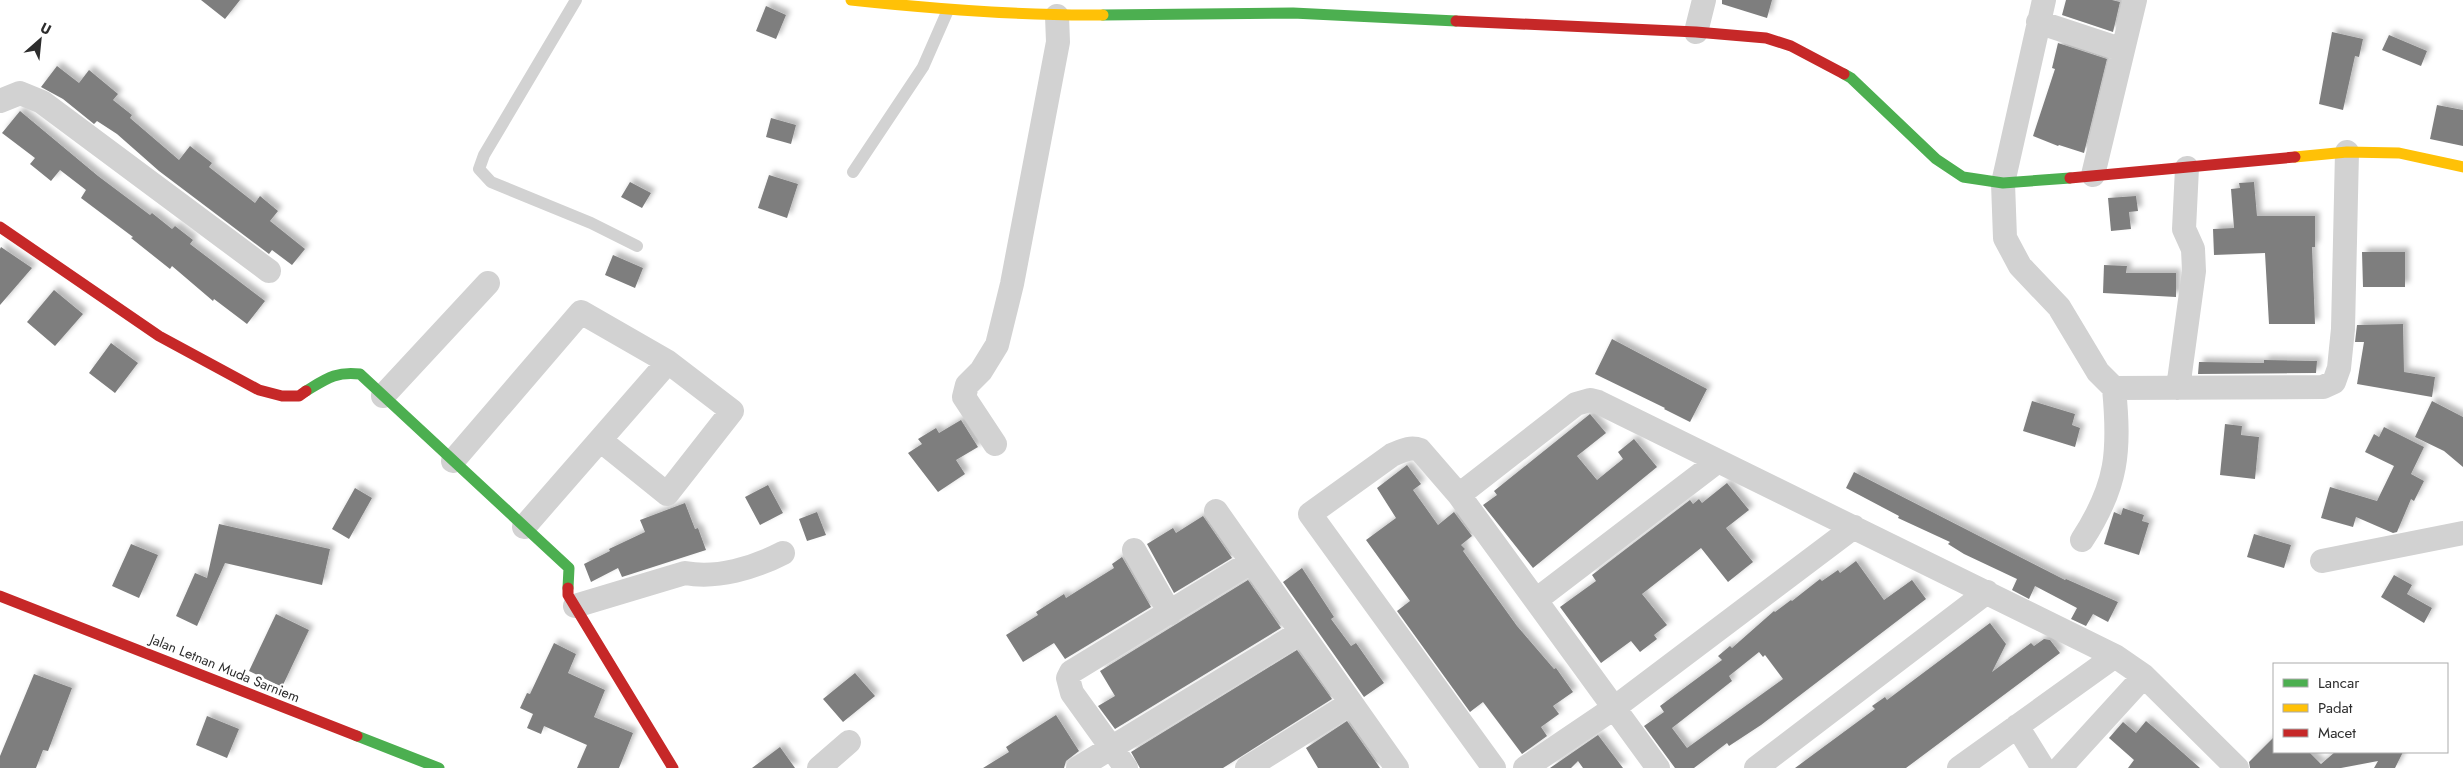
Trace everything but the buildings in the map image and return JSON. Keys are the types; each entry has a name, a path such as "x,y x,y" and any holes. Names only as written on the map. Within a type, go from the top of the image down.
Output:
{"street":[{"path":"851,0 948,10 1293,13 1743,35 1791,46 1851,78 1936,159 1963,177 2003,182 2187,168 2347,152 2399,153 2463,167"},
{"path":"1696,32 1704,0"},
{"path":"2093,174 2134,0"},
{"path":"995,444 964,398 967,385 981,371 997,345 1012,284 1058,42 1045,10"},
{"path":"2082,540 2099,514 2112,477 2118,448 2114,388 2098,372 2058,307 2020,266 2010,249 2005,238 2003,182 2041,11 2123,50"},
{"path":"0,100 20,93 42,102 269,271"},
{"path":"2114,388 2323,387 2334,382 2339,368 2344,330 2347,152"},
{"path":"2178,388 2194,271 2193,249 2184,229 2187,168"},
{"path":"0,227 159,336 259,390 282,396 299,396 330,377 345,372 360,374 569,568 568,595 666,763"},
{"path":"383,396 488,283"},
{"path":"453,461 582,312 668,362 732,411 667,494 600,440"},
{"path":"524,527 668,362"},
{"path":"1459,495 1576,404 1590,400 1854,527 2115,656 2144,676 2237,768"},
{"path":"1494,768 1310,514 1392,455 1413,448 1429,458 1459,495 1658,768"},
{"path":"1536,600 1718,461"},
{"path":"1216,511 1397,768"},
{"path":"1525,768 1614,708 1854,527"},
{"path":"2322,560 2463,534"},
{"path":"1134,550 1170,612"},
{"path":"576,606 685,574 700,576 760,565 782,553"},
{"path":"1126,768 1072,693 1068,678 1075,667 1252,562"},
{"path":"1756,768 1987,592"},
{"name":"Jalan Letnan Muda Sarniem","path":"0,596 439,768"},
{"path":"1078,768 1301,632"},
{"path":"1959,768 2115,656"},
{"path":"2060,768 2144,676"},
{"path":"1247,768 1351,703"},
{"path":"2017,726 2043,768"},
{"path":"819,768 849,742"}],"lane":[{"path":"576,0 484,156 479,169 490,182 591,223 637,246"},
{"path":"853,172 924,67 948,10"}],"traffic: fast":[{"path":"1103,15 1293,13 1456,21"},
{"path":"1844,74 1851,78 1936,159 1963,177 2003,183 2070,178"},
{"path":"306,391 338,375 360,374 569,568 568,588"},
{"path":"357,736 439,768"}],"traffic: slow":[{"path":"851,0 977,11 1103,15"},
{"path":"2295,157 2347,152 2399,153 2463,167"}],"traffic: jam":[{"path":"1456,21 1696,32 1766,38 1791,46 1844,74"},
{"path":"2070,178 2295,157"},
{"path":"0,227 159,336 259,390 282,396 299,396 306,391"},
{"path":"568,588 568,595 673,768"},
{"path":"0,596 357,736"}]}
